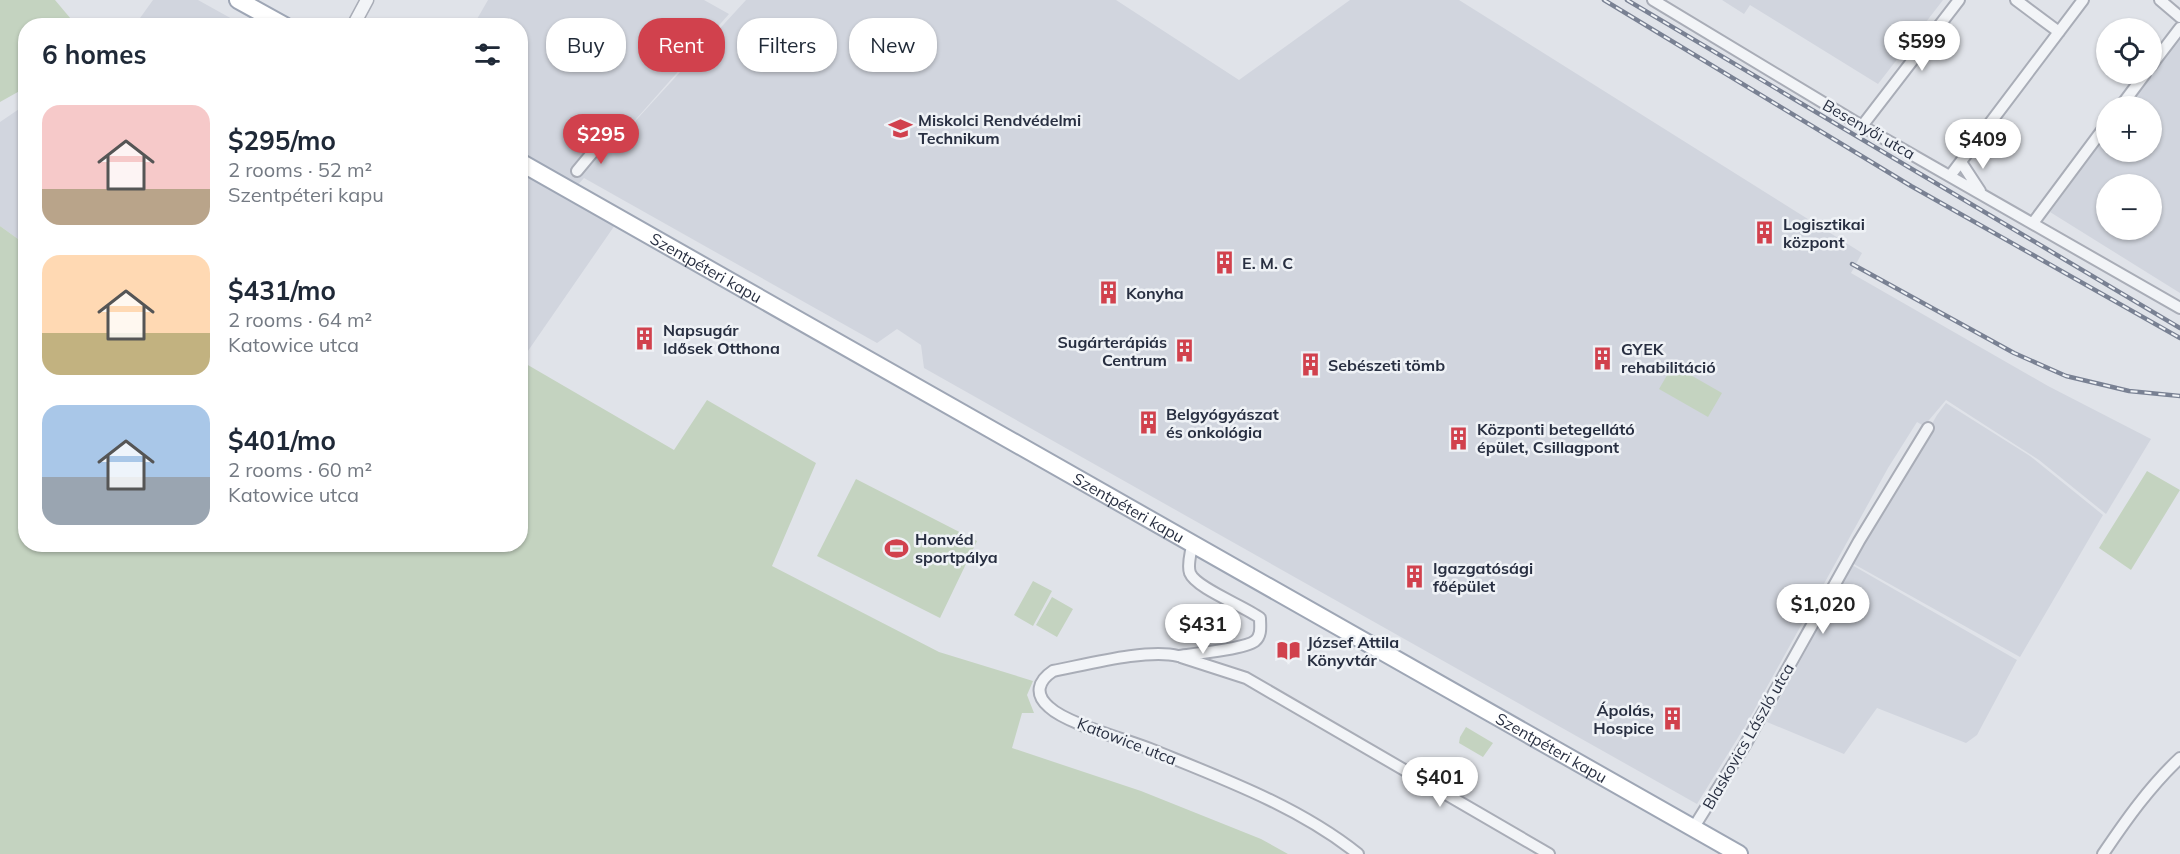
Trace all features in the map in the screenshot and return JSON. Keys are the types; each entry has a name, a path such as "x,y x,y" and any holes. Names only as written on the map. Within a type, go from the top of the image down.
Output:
{"main road":[{"path":"238,0 271,18"},
{"name":"Szentpéteri kapu","path":"528,167 1739,854"}],"street":[{"path":"358,18 368,0"},
{"name":"Besenyői utca","path":"1653,0 1863,126 2180,308"},
{"path":"1863,126 1959,0"},
{"path":"2016,0 2059,32"},
{"path":"1950,176 2083,0"},
{"path":"2160,0 2180,16"},
{"path":"2162,52 2180,28"},
{"path":"2033,223 2096,138"},
{"path":"577,171 602,141"},
{"path":"1961,162 1982,194"},
{"name":"Blaskovics László utca","path":"1695,827 1745,745 1859,541 1928,428"},
{"name":"Katowice utca","path":"1178,656 1241,646 1255,641 1261,632 1260,618 1197,583 1190,574 1189,567 1192,545"},
{"path":"1222,670 1217,659 1226,648"},
{"name":"Katowice utca","path":"1358,854 1302,816 1150,749 1061,716 1048,707 1040,695 1040,683 1053,671 1121,657 1170,654 1246,678 1549,854"},
{"path":"2103,854 2152,788 2180,758"}],"shaded area":[{"path":"153,0 198,0 230,18 140,18"},
{"path":"488,0 704,0 729,14 725,19 638,18 638,72 678,72 606,153 680,72 725,72 725,23 746,0 1116,0 1239,80 1350,0 1459,0 1862,253 1851,273 2048,386 2151,439 2106,514 2039,460 1946,400 1924,426 1917,422 1888,468 1747,723 1697,804 924,368 921,345 897,329 877,343 584,178 565,199 615,225 528,351 528,18 478,18"},
{"path":"1722,0 1943,0 1878,84 1750,5 1744,14"},
{"path":"2180,37 2180,293 2050,212 2096,150 2096,162 2162,162 2162,96 2136,96 2145,84 2162,84 2162,61"},
{"path":"18,110 18,239 0,226 0,122"},
{"path":"1946,403 2030,456 2103,515 2020,657 1852,563"},
{"path":"1852,565 2017,660 1977,735 1966,743 1877,708 1844,754 1767,722"}],"green space":[{"path":"0,0 55,0 70,18 18,18 18,92 0,102"},
{"path":"0,226 18,239 18,552 528,552 528,365 674,450 707,400 816,463 772,566 939,652 1033,681 1027,695 1034,713 1022,713 1012,748 1141,791 1261,839 1288,854 0,854"},
{"path":"1673,365 1722,393 1708,417 1659,389"},
{"path":"2147,471 2180,490 2131,570 2099,548"},
{"name":"Honvéd sportpálya","path":"856,479 977,541 940,618 817,556"},
{"path":"1033,581 1052,591 1033,626 1014,615"},
{"path":"1052,597 1073,609 1057,637 1036,625"},
{"path":"1466,727 1493,743 1483,757 1459,743"}],"railway":[{"path":"1604,0 1911,186 2180,338"},
{"path":"1627,0 2180,328"},
{"path":"1852,264 2014,353 2066,376 2129,391 2180,396"}],"place":[{"name":"Miskolci Rendvédelmi Technikum","path":"900,129"},
{"name":"Logisztikai központ","path":"1765,233"},
{"name":"E. M. C","path":"1224,263"},
{"name":"Konyha","path":"1108,293"},
{"name":"Napsugár Idősek Otthona","path":"645,339"},
{"name":"Sugárterápiás Centrum","path":"1185,351"},
{"name":"GYEK rehabilitáció","path":"1603,358"},
{"name":"Sebészeti tömb","path":"1310,365"},
{"name":"Belgyógyászat és onkológia","path":"1148,423"},
{"name":"Központi betegellátó épület, Csillagpont","path":"1459,438"},
{"name":"Honvéd sportpálya","path":"897,548"},
{"name":"Igazgatósági főépület","path":"1415,577"},
{"name":"József Attila Könyvtár","path":"1289,651"},
{"name":"Ápolás, Hospice","path":"1672,719"}]}
